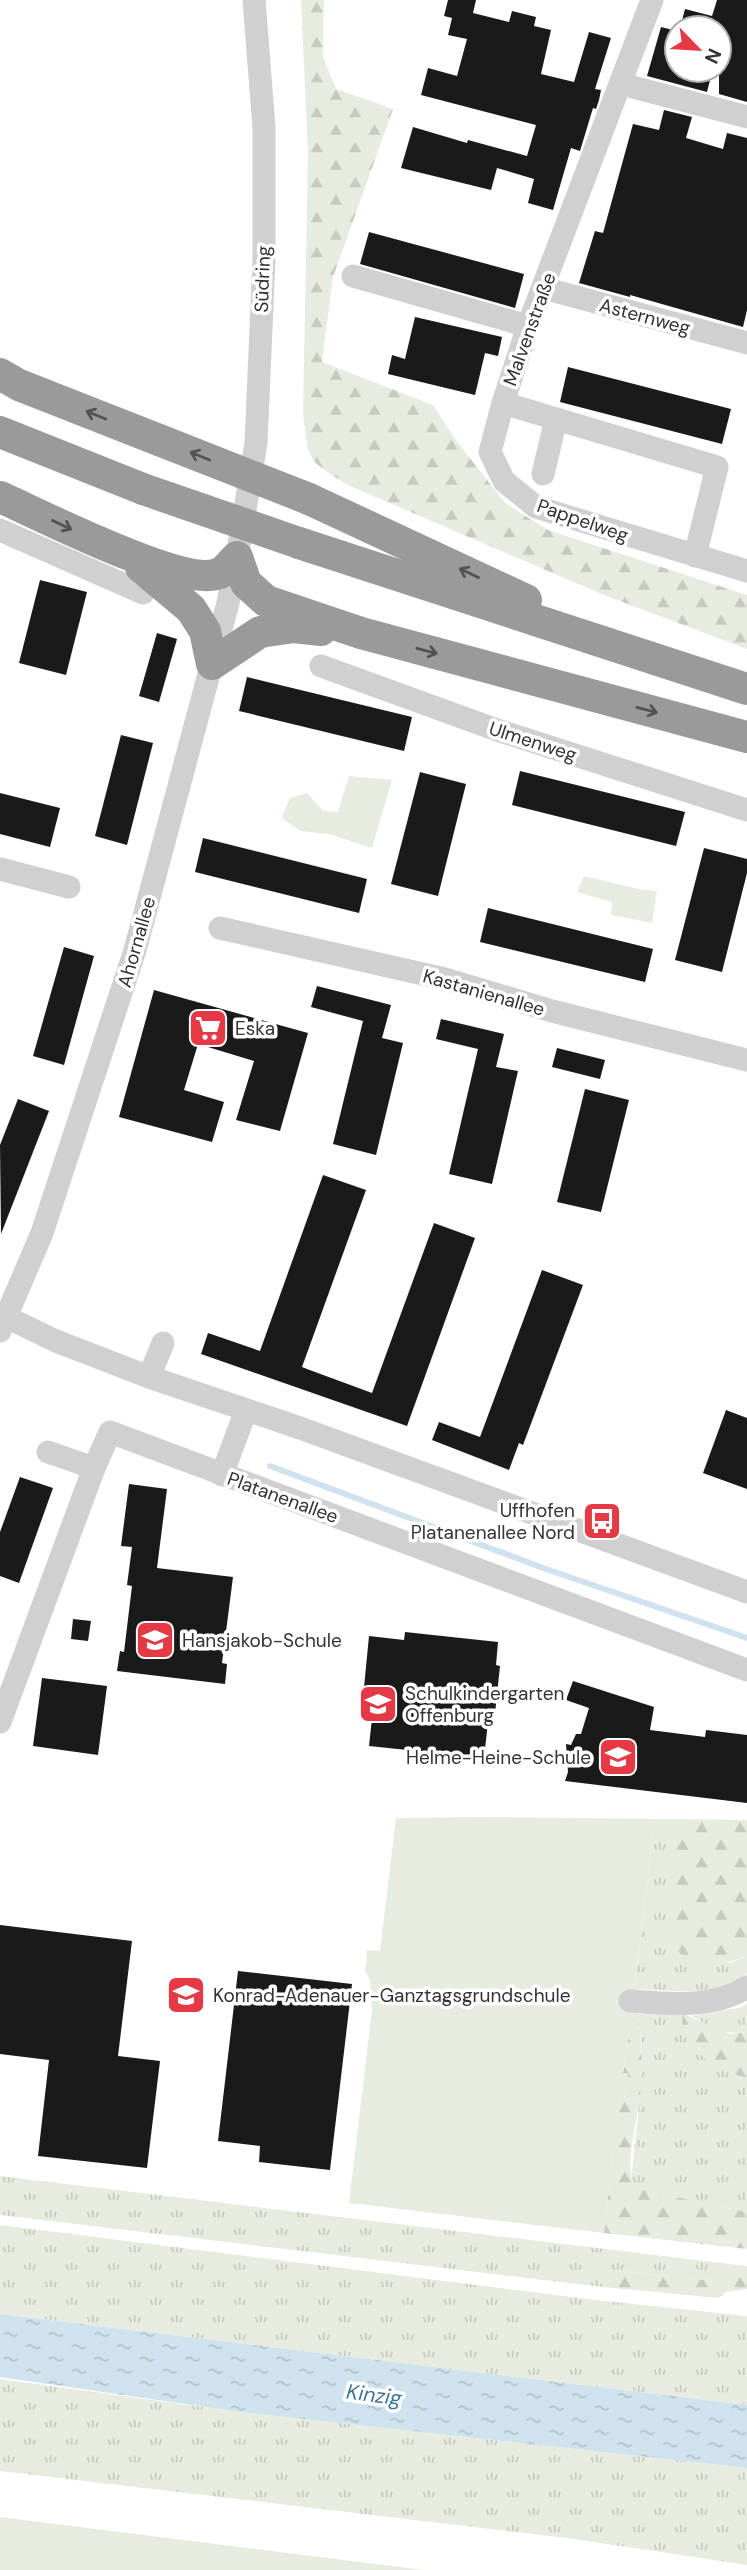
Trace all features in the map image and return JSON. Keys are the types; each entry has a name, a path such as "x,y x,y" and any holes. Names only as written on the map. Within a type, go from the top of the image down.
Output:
{"highway":[{"path":"0,374 19,385 309,499 664,663"},
{"path":"0,432 143,489 299,543 747,689"},
{"path":"0,497 125,554 198,576 221,573 237,557 246,583 266,601 361,634 747,737"},
{"path":"125,554 191,609 205,631 212,664 260,632 294,627 361,634"}],"street":[{"name":"Südring","path":"237,557 256,443 264,260 264,128 254,0"},
{"name":"Malvenstraße","path":"652,0 528,326 503,403 717,467 695,556"},
{"path":"621,84 747,117"},
{"path":"353,276 528,326"},
{"name":"Asternweg","path":"543,288 747,343"},
{"name":"Pappelweg","path":"503,403 491,452 504,481 536,508 747,571"},
{"path":"543,474 556,419"},
{"path":"0,530 143,593"},
{"name":"Ahornallee","path":"2,1321 42,1233 135,950 212,664 237,557"},
{"name":"Ulmenweg","path":"321,666 497,730 747,810"},
{"path":"0,870 69,887"},
{"name":"Kastanienallee","path":"220,928 445,979 552,1011 747,1060"},
{"path":"2,1321 149,1377 747,1592"},
{"path":"149,1377 163,1343"},
{"path":"222,1475 246,1410"},
{"name":"Platanenallee","path":"0,1722 94,1468 110,1432 747,1670"},
{"path":"48,1452 94,1468"},
{"path":"630,2001 704,2003 732,1996 747,1987"}],"green space":[{"path":"301,0 324,0 323,57 336,89 393,109 333,277 322,362 433,405 455,439 505,503 548,530 747,595 747,649 604,595 350,486 312,458 303,412 308,153"},
{"path":"349,776 392,780 372,848 329,834 300,831 282,818 290,798 307,793 323,811 338,812"},
{"path":"584,876 657,891 652,923 611,915 612,902 577,892"},
{"path":"396,1818 655,1819 634,1988 640,1990 638,2014 632,2014 623,2073 628,2074 625,2097 619,2098 604,2233 349,2203 372,2010 370,1980 365,1971 367,1950 380,1951"},
{"path":"655,1819 673,1819 673,1946 730,1963 747,1956 745,1977 717,1993 634,1989"},
{"path":"673,1819 747,1820 747,1956 708,1963 688,1958 673,1946"},
{"path":"747,2003 747,2032 730,2033 718,2030 692,2016 742,2007"},
{"path":"632,2013 638,2014 642,2058 640,2097 630,2164 634,2188 747,2212 747,2249 604,2233 619,2097 625,2097 628,2074 623,2073"},
{"path":"682,2013 740,2077 747,2078 747,2212 634,2188 631,2180 641,2087 642,2049 638,2014"},
{"path":"682,2013 729,2034 747,2032 747,2078 710,2062 693,2048 683,2031"},
{"path":"0,2176 738,2265 734,2273 703,2280 613,2270 599,2276 603,2287 0,2215"},
{"path":"0,2225 596,2300 747,2316 747,2405 0,2314"},
{"path":"738,2265 747,2266 747,2289 726,2292 718,2298 603,2287 599,2280 600,2273 613,2270 703,2280 734,2273"},
{"path":"0,2379 240,2412 747,2468 747,2565 567,2538 0,2471"},
{"path":"0,2517 424,2570 0,2570"}],"water":[{"name":"Kinzig","path":"0,2314 747,2405 747,2468 240,2412 0,2377"}],"building":[{"path":"448,0 476,0 473,13 509,22 512,11 536,17 534,26 551,30 541,74 574,82 589,32 611,38 595,89 601,90 596,109 593,108 580,151 571,148 553,210 528,203 534,179 497,168 491,190 401,168 413,127 467,143 468,140 527,156 536,125 421,95 428,68 457,76 467,39 448,35 452,18 444,16"},
{"path":"717,0 747,0 747,102 719,94 719,84 733,84 733,14 713,14"},
{"path":"685,9 704,14 684,14"},
{"path":"661,27 663,28 663,80 647,76"},
{"path":"677,84 709,84 707,92"},
{"path":"664,110 692,117 686,138 723,149 727,133 747,138 747,310 743,327 579,283 595,231 603,233 633,124 659,130"},
{"path":"369,232 524,274 515,308 360,264"},
{"path":"415,317 502,337 498,356 485,353 475,395 388,374 392,355 405,359"},
{"path":"568,367 731,409 722,444 560,402"},
{"path":"40,580 87,592 66,675 19,663"},
{"path":"157,633 177,639 159,702 139,696"},
{"path":"247,677 412,717 404,751 239,711"},
{"path":"121,735 153,743 127,845 95,836"},
{"path":"520,771 685,812 676,846 512,805"},
{"path":"420,772 466,784 438,896 391,884"},
{"path":"0,793 60,808 50,847 0,834"},
{"path":"203,838 367,879 359,913 195,872"},
{"path":"704,848 747,859 747,873 722,972 675,960"},
{"path":"488,908 653,949 645,982 480,942"},
{"path":"64,947 94,956 64,1065 33,1056"},
{"path":"317,986 391,1005 382,1038 403,1043 376,1155 333,1144 363,1021 311,1007"},
{"path":"154,990 308,1033 280,1131 236,1120 254,1061 198,1044 184,1090 224,1102 212,1142 119,1117"},
{"path":"441,1019 504,1034 496,1067 518,1071 492,1184 449,1174 478,1049 436,1039"},
{"path":"557,1048 605,1060 600,1079 552,1067"},
{"path":"585,1089 629,1100 601,1212 557,1202"},
{"path":"18,1099 49,1111 1,1234 0,1145"},
{"path":"323,1175 366,1190 302,1367 372,1393 434,1223 475,1238 407,1426 201,1354 208,1333 260,1351"},
{"path":"542,1270 583,1285 523,1445 519,1443 509,1470 432,1440 439,1422 480,1437"},
{"path":"726,1410 747,1418 747,1489 703,1473"},
{"path":"20,1477 53,1488 19,1583 0,1576 0,1532"},
{"path":"129,1484 167,1489 157,1568 233,1577 222,1663 227,1664 225,1684 117,1671 120,1651 124,1652 132,1586 127,1585 132,1547 121,1546"},
{"path":"73,1619 91,1621 88,1641 71,1639"},
{"path":"405,1632 498,1642 496,1665 500,1666 494,1723 488,1722 484,1758 369,1746 373,1709 362,1708 369,1636 404,1640"},
{"path":"42,1678 107,1686 98,1755 33,1746"},
{"path":"573,1681 654,1707 650,1730 705,1737 706,1730 747,1735 747,1803 565,1781 568,1772 566,1744 571,1745 576,1734 581,1734 589,1708 566,1700"},
{"path":"0,1925 132,1941 118,2056 160,2061 147,2168 38,2156 49,2060 0,2054"},
{"path":"238,1971 352,1984 330,2170 259,2162 260,2146 218,2141"}],"waterway":[{"path":"270,1466 546,1569 747,1638"}],"place":[{"name":"Eska","path":"208,1028"},
{"name":"Uffhofen Platanenallee Nord","path":"602,1521"},
{"name":"Hansjakob-Schule","path":"155,1640"},
{"name":"Schulkindergarten Offenburg","path":"378,1704"},
{"name":"Helme-Heine-Schule","path":"618,1757"},
{"name":"Konrad-Adenauer-Ganztagsgrundschule","path":"186,1995"}]}
